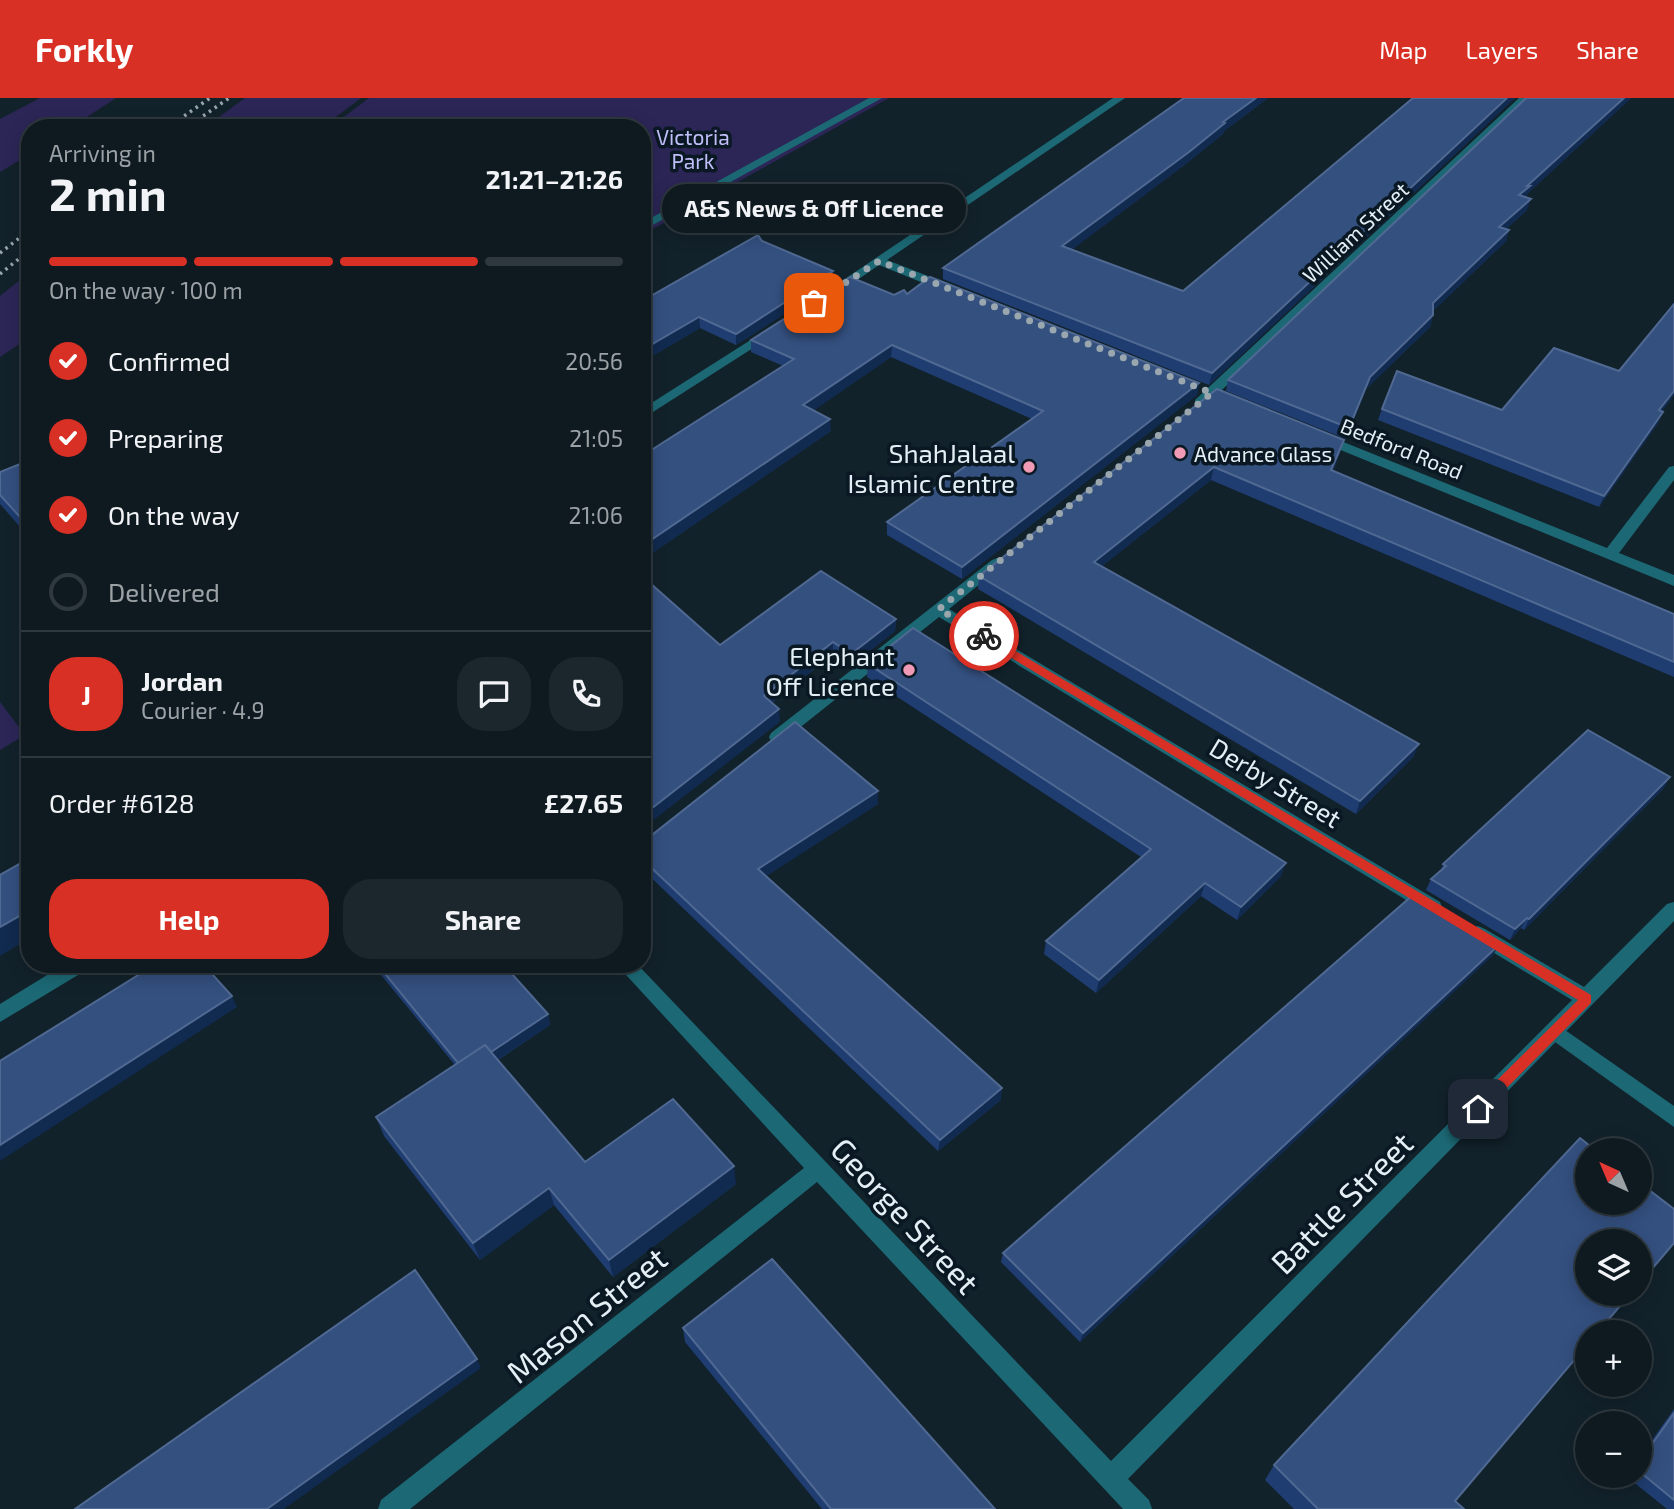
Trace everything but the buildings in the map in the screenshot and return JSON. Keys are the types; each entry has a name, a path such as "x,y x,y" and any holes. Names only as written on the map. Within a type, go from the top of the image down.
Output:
{"street":[{"path":"651,223 877,98"},
{"path":"823,298 1120,98"},
{"name":"William Street","path":"1191,410 1525,98"},
{"path":"879,261 956,292"},
{"path":"651,409 778,327"},
{"name":"Bedford Road","path":"1302,430 1674,581"},
{"path":"1609,555 1674,470"},
{"path":"763,748 1015,549"},
{"name":"Derby Street","path":"939,609 1587,999"},
{"name":"Battle Street","path":"1111,1479 1674,909"},
{"path":"0,1014 66,973"},
{"name":"George Street","path":"634,973 1140,1509"},
{"path":"1555,1031 1674,1118"},
{"name":"Mason Street","path":"390,1509 819,1168"}],"green space":[{"path":"40,98 116,98 84,119 21,119 21,159 0,172 0,119"},
{"path":"245,98 361,98 333,119 216,119"},
{"name":"Victoria Park","path":"369,98 889,98 651,230 651,119 341,119"},
{"path":"21,279 21,343 0,357 0,296"},
{"path":"0,702 21,730 21,737 0,750"}],"railway":[{"path":"180,119 210,98"},
{"path":"199,119 229,98"},
{"path":"0,253 21,237"},
{"path":"0,274 21,257"}],"way so far":[{"path":"814,303 879,261 1212,393 939,609 984,636"}],"place":[{"name":"A&S News & Off Licence","path":"814,303"},
{"name":"Advance Glass","path":"1180,453"},
{"name":"ShahJalaal Islamic Centre","path":"1029,467"},
{"name":"Elephant Off Licence","path":"909,670"}],"route":[{"path":"984,636 1587,999 1478,1109"}]}
